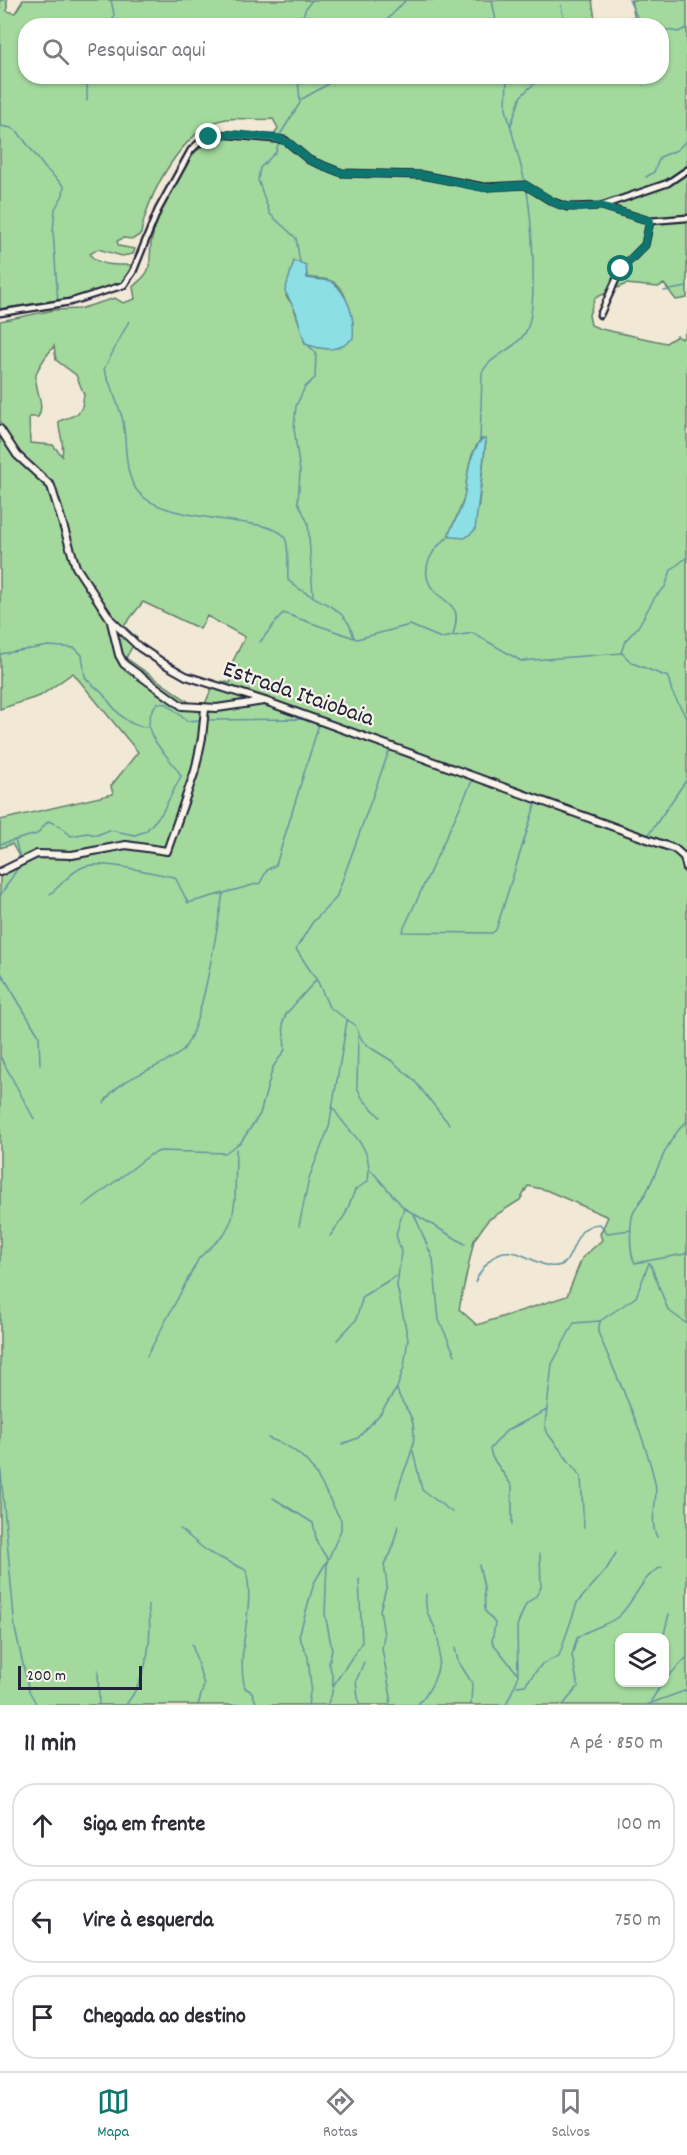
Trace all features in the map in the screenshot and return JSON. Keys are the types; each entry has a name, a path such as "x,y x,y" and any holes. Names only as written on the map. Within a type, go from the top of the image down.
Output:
{"street":[{"path":"0,313 70,302 124,285 133,272 158,210 191,150 202,141 219,134 285,140 309,160 342,173 422,175 484,188 525,185 559,205 578,208 601,206 668,183 687,170"},
{"path":"601,206 650,221 687,218"},
{"path":"600,315 621,269 645,245 650,221"},
{"name":"Estrada Itaiobaia","path":"0,429 17,455 51,486 76,567 111,620 145,652 174,670 675,849 684,857 687,869"},
{"path":"111,620 118,655 128,669 177,704 205,709 265,701"},
{"path":"0,872 37,854 72,855 126,845 167,851 195,771 205,709"}],"green space":[{"path":"0,0 7,0 7,11 15,13 23,0 592,0 595,18 18,18 18,84 669,84 669,18 635,18 631,0 687,0 687,298 676,300 664,284 658,287 626,284 595,298 589,315 591,325 601,329 666,343 677,336 682,339 687,330 687,1705 0,1705 0,873 21,860 12,844 0,848 0,820 113,794 111,786 138,752 73,673 40,696 0,709 0,321 54,310 79,309 115,298 123,303 135,299 133,287 148,270 151,243 158,218 171,188 188,161 197,151 214,140 274,135 278,128 273,119 226,119 211,124 196,134 182,148 159,182 144,218 141,234 133,239 123,238 117,241 119,246 135,249 133,254 122,256 98,249 90,254 104,263 134,265 125,284 90,295 0,309","holes":["294,261 306,265 307,277 328,280 336,284 344,294 353,323 300,326 293,305 286,296","54,346 56,360 76,375 84,394 82,407 78,414 59,421 63,445 62,456 53,445 30,443 29,417 38,417 41,407 36,380 37,371","481,439 486,440 478,510 449,534 463,503 469,467 473,453","143,602 200,629 207,616 245,637 232,663 238,666 230,683 222,681 219,687 213,685 202,711 126,658 137,638 124,626","528,1186 546,1190 608,1217 600,1234 602,1240 582,1258 567,1296 477,1325 459,1309 474,1240 488,1220 520,1200"]}],"water":[{"path":"294,261 306,265 307,278 331,281 342,292 353,322 353,338 348,343 330,349 305,344 296,312 285,291"},
{"path":"482,439 486,439 475,530 465,538 452,537 449,534 463,503 473,453"}],"waterway":[{"path":"111,0 113,18"},
{"path":"302,18 312,0"},
{"path":"389,18 406,0"},
{"path":"492,0 495,18"},
{"path":"629,0 638,18"},
{"path":"561,5 563,18"},
{"path":"669,30 678,32 687,28"},
{"path":"87,84 87,101"},
{"path":"299,84 300,103 281,133 276,152 260,168 258,180 270,214 296,238 300,263"},
{"path":"302,99 327,84"},
{"path":"507,84 506,109 525,182"},
{"path":"511,125 521,96 534,84"},
{"path":"0,126 12,128 18,132 45,168 64,186 63,195 55,209 53,231 58,303"},
{"path":"646,177 654,172 660,157 677,150 687,140"},
{"path":"480,442 482,373 491,362 521,339 529,322 532,305 533,262 526,187"},
{"path":"664,291 687,287"},
{"path":"129,321 104,369 122,417 128,467 134,486 139,493 154,503 173,511 243,522 277,531 287,542 288,580 343,616 354,637"},
{"path":"304,341 316,353 315,378 305,387 296,406 294,428 300,472 298,502 308,523 313,595"},
{"path":"450,536 438,546 430,558 427,573 432,588 455,611 453,635"},
{"path":"621,653 625,641 638,627 655,597 665,587 671,570 687,557"},
{"path":"260,642 283,613 357,639 410,625 441,638 473,633 521,661 622,653 632,663 668,677 672,692 687,719"},
{"path":"0,654 49,646 75,648 82,655 85,677 103,694 117,712 134,725 149,727"},
{"path":"0,844 37,834 48,821 60,826 71,836 87,833 97,835 109,830 135,835 146,831 162,813 181,776 151,733 149,724 151,714 157,703 167,704 187,721 200,720"},
{"path":"205,720 304,719 449,771"},
{"path":"50,894 74,872 92,865 115,866 175,877 188,903 260,883 267,870 276,865 319,724"},
{"path":"389,751 336,898 312,923 296,949 318,982 329,1007 355,1025 362,1040 371,1048 392,1061 413,1079 449,1124"},
{"path":"473,779 402,932 492,933 496,930 536,802"},
{"path":"647,837 687,779"},
{"path":"15,840 20,858"},
{"path":"0,896 21,863"},
{"path":"104,1103 110,1094 128,1080 171,1059 180,1053 188,1042 208,979 223,894"},
{"path":"0,971 39,1036 40,1064"},
{"path":"83,1206 150,1155 160,1151 225,1153 241,1142 260,1114 273,1067 285,1050 283,1022 286,1014 316,980"},
{"path":"299,1226 309,1178 329,1127 347,1021"},
{"path":"358,1036 357,1087 362,1098 380,1117"},
{"path":"0,1056 34,1119"},
{"path":"330,1236 345,1215 355,1190 368,1181 369,1167 363,1147 333,1107"},
{"path":"687,1121 669,1144 635,1210 630,1234 635,1263 685,1254 687,1251"},
{"path":"147,1356 199,1258 224,1235 232,1219 235,1200 236,1149"},
{"path":"369,1168 404,1208 465,1244"},
{"path":"342,1444 358,1438 380,1414 397,1388 404,1367 408,1339 397,1286 401,1252 396,1234 404,1208"},
{"path":"414,1214 433,1259 439,1320 455,1355"},
{"path":"475,1282 487,1263 499,1254 510,1252 521,1254 543,1264 554,1266 565,1263 581,1233 592,1225 600,1224 607,1233 631,1230"},
{"path":"584,1528 581,1477 548,1434 545,1425 552,1364 574,1323 600,1321 636,1297 649,1263"},
{"path":"650,1263 668,1310 687,1324"},
{"path":"337,1340 356,1320 363,1296 396,1276"},
{"path":"600,1322 598,1332 637,1425 650,1464 656,1490 653,1524 657,1537"},
{"path":"396,1498 411,1452 414,1434 412,1419 397,1389"},
{"path":"512,1525 512,1486 492,1457 490,1449 506,1431 547,1410"},
{"path":"268,1438 284,1444 306,1460 341,1520 341,1530 327,1562 325,1614 332,1649 329,1663 333,1678 332,1694 327,1705"},
{"path":"413,1451 422,1490 452,1512"},
{"path":"0,1462 15,1629 29,1691 37,1705"},
{"path":"273,1498 313,1523 317,1543 327,1558"},
{"path":"389,1705 391,1697 382,1649 384,1635 380,1610 387,1585 384,1564 391,1553 398,1526"},
{"path":"180,1529 208,1552 246,1570 249,1600 242,1659 243,1674 245,1688 252,1692 257,1705"},
{"path":"517,1686 525,1685 542,1664 559,1656 577,1603 606,1570 616,1553"},
{"path":"506,1705 518,1678 517,1626 526,1604 536,1596 541,1587 540,1554"},
{"path":"308,1705 311,1687 308,1657 299,1636 314,1583 327,1561"},
{"path":"479,1565 484,1587 485,1611 495,1623 492,1642 517,1673"},
{"path":"563,1705 578,1687 572,1655 577,1638 619,1616 649,1576 662,1567"},
{"path":"333,1686 362,1642 359,1579"},
{"path":"417,1705 434,1681 440,1654 437,1634 427,1612 426,1594"},
{"path":"126,1705 139,1682 147,1657 150,1631 148,1605"},
{"path":"664,1633 669,1614"},
{"path":"192,1644 204,1685 198,1705"},
{"path":"455,1648 458,1661 472,1683 471,1705"},
{"path":"669,1676 687,1657"},
{"path":"359,1705 356,1681 364,1662"},
{"path":"98,1670 99,1705"},
{"path":"651,1701 660,1687"},
{"path":"646,1705 687,1690"}],"route":[{"path":"209,137 231,134 285,140 309,160 332,171 342,173 393,172 422,175 450,179 484,188 525,185 559,205 578,208 601,206 650,221 645,245 621,269"}]}
